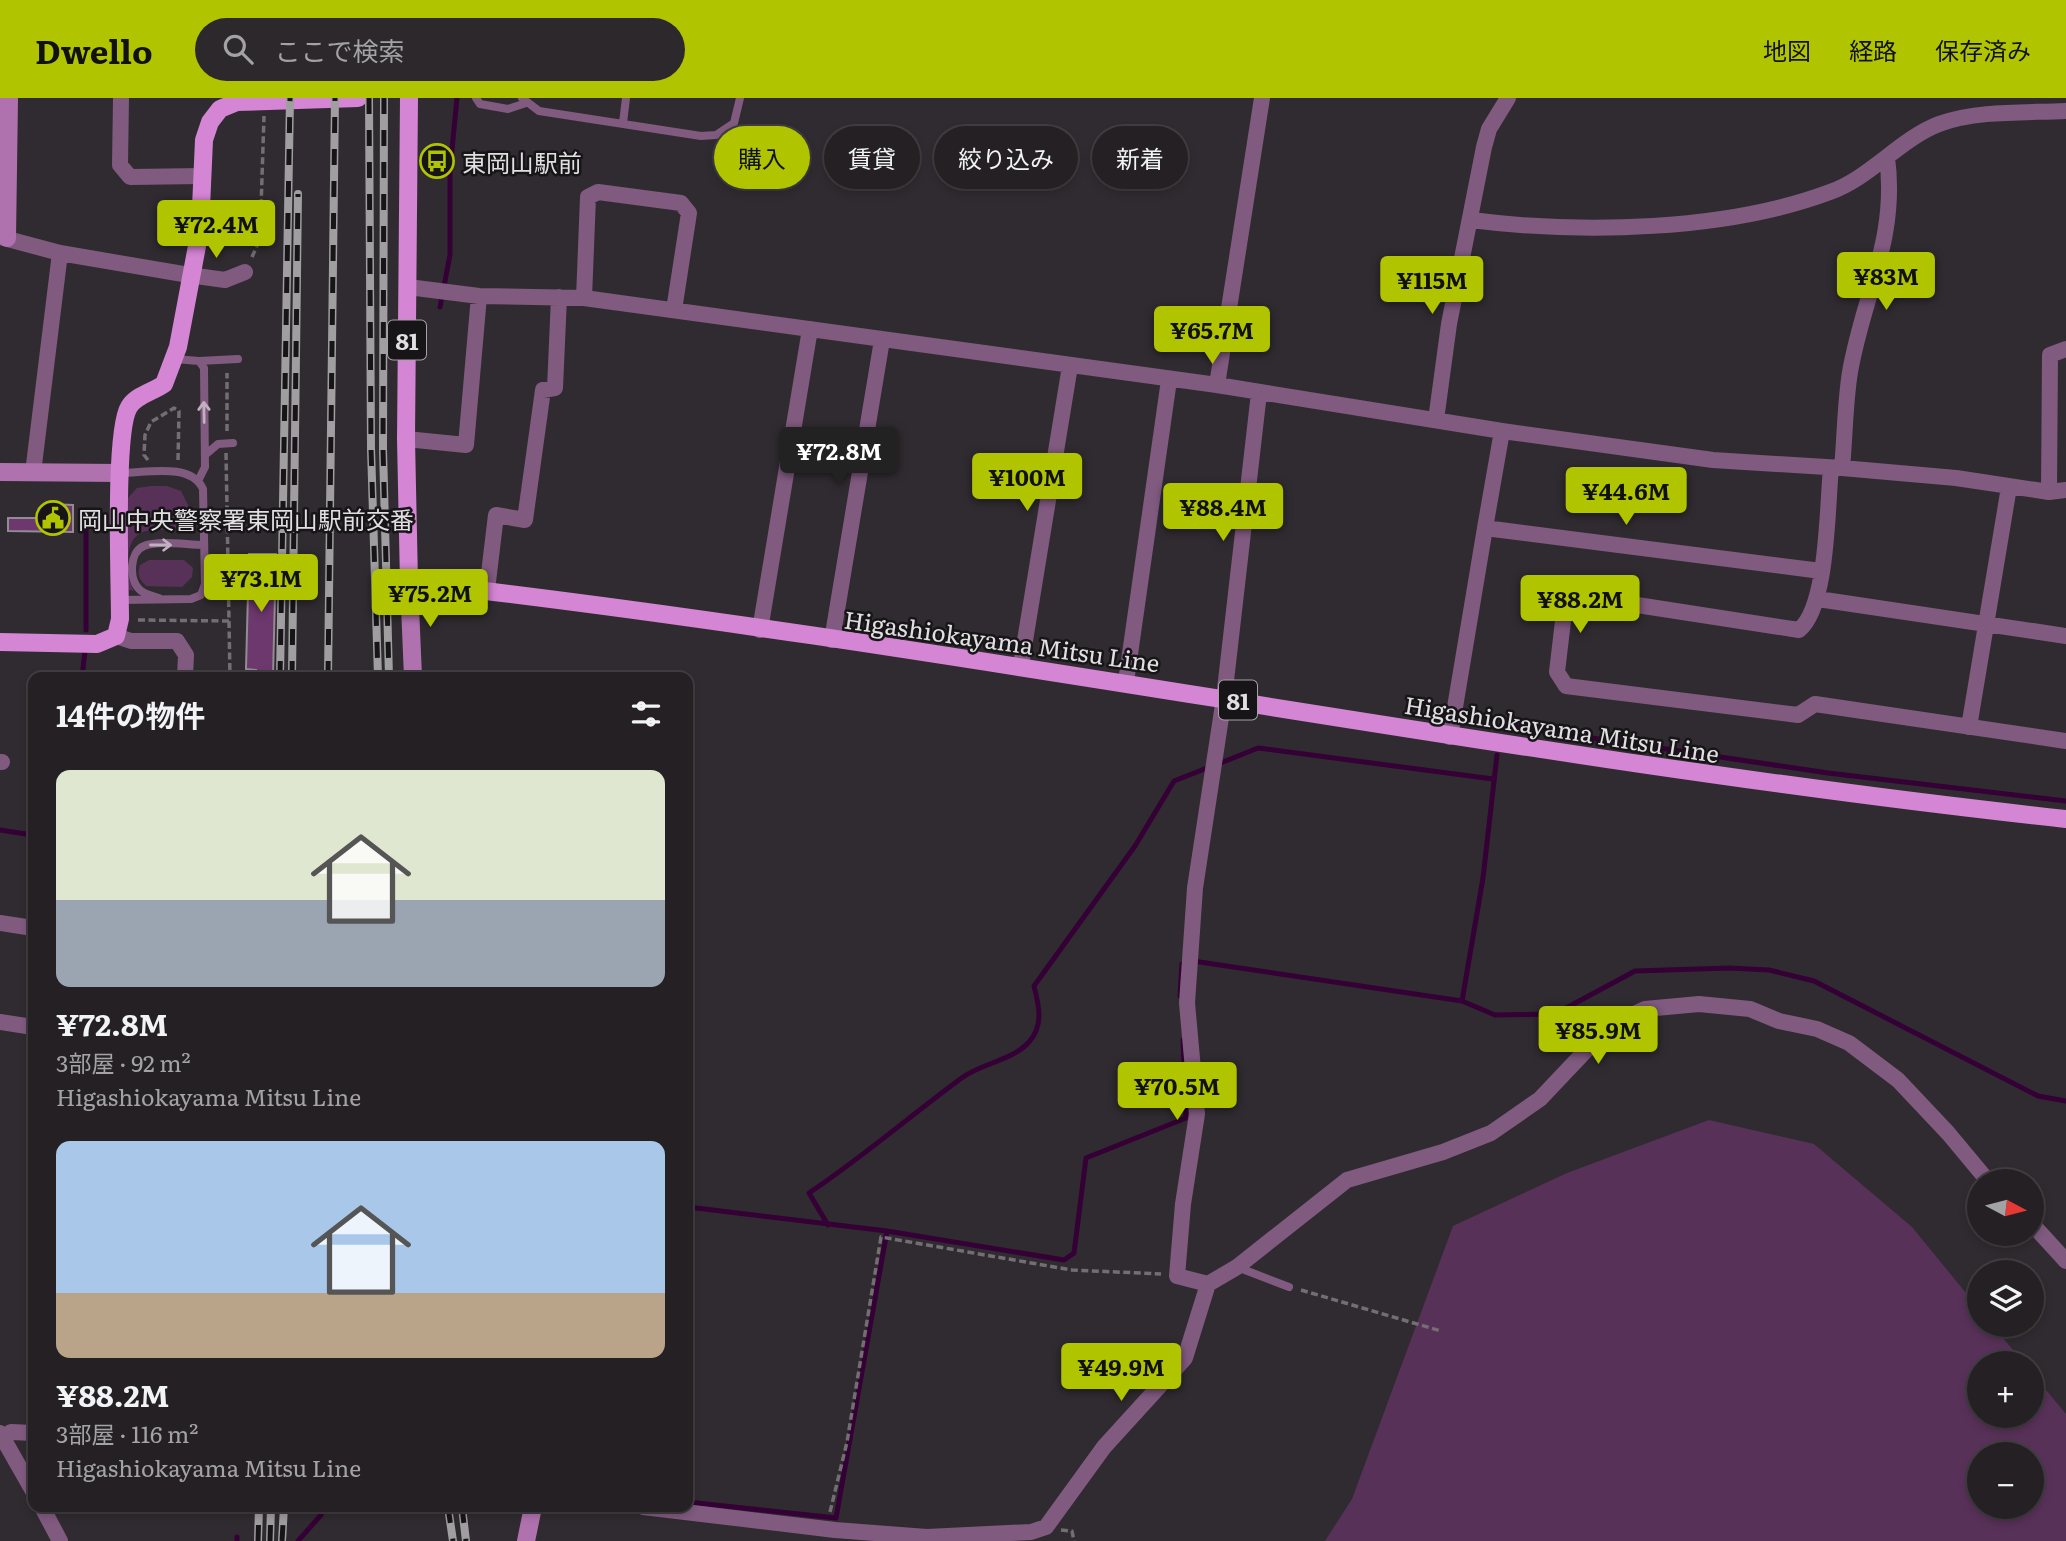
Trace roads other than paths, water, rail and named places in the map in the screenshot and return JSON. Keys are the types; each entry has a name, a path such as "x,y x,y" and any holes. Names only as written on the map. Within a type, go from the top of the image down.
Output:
{"main road":[{"path":"0,642 97,644 116,636 120,600 121,473 127,410 136,399 164,384 175,359 189,275 200,230 204,141 211,122 220,109 237,102 358,98"},
{"name":"81","path":"409,98 405,439 409,582"},
{"name":"Higashiokayama Mitsu Line","path":"409,582 487,590 1021,665 1450,737 1855,796 2066,819"}],"street":[{"path":"9,98 3,238 60,253 189,275 225,280 245,272"},
{"path":"121,98 120,165 130,177 202,176"},
{"path":"1217,385 1262,98"},
{"path":"1436,420 1449,324 1484,147 1489,129 1508,98"},
{"path":"1471,220 1580,228 1685,222 1782,208 1834,191 1938,124 1974,117 2066,110"},
{"path":"1887,157 1891,186 1881,264 1850,371 1818,599 1809,622 1798,630 1578,596 1565,604 1557,672 1566,685 1798,715 1815,704 2066,741"},
{"path":"583,298 588,197 598,192 681,203 689,213 674,310"},
{"path":"33,473 60,253"},
{"path":"408,287 479,296 583,298 674,310 1217,385 1713,460 1956,478 2049,492 2066,491"},
{"path":"405,439 466,445 479,296"},
{"path":"487,590 496,515 525,520 543,390 555,388 559,297"},
{"path":"760,630 810,329"},
{"path":"832,640 882,340"},
{"path":"2049,492 2050,355 2066,349"},
{"path":"1021,665 1070,366"},
{"path":"1126,682 1170,380"},
{"path":"1208,1284 1177,1276 1182,1204 1197,1114 1187,1003 1189,964 1204,816 1224,698 1259,393"},
{"path":"1450,737 1502,430"},
{"path":"0,472 121,473"},
{"path":"1969,727 1984,623 2009,487"},
{"path":"1485,528 1821,571"},
{"path":"409,582 413,672"},
{"path":"1818,599 2066,636"},
{"path":"116,636 131,641 177,641 186,655 185,672"},
{"path":"0,923 28,927"},
{"path":"678,1512 831,1534 927,1537 1031,1532 1046,1527 1104,1447 1185,1358 1208,1284 1237,1267 1347,1180 1443,1152 1491,1133 1540,1099 1610,1025 1645,1009 1699,1004 1750,1009 1779,1021 1817,1029 1849,1043 1898,1080 1978,1169"},
{"path":"0,1022 28,1026"},
{"path":"2044,1237 2066,1261"},
{"path":"28,1433 11,1432 1,1435 28,1482"},
{"path":"45,1512 60,1541"},
{"path":"526,1541 532,1512"}],"lane":[{"path":"476,98 480,104 508,109 524,101 539,111 701,136 716,135 734,123 740,98"},
{"path":"623,123 626,98"},
{"path":"175,359 238,359"},
{"path":"198,479 205,457 204,368 199,361"},
{"path":"205,457 218,444 230,443"},
{"path":"120,600 191,599 201,595 205,584 203,489 198,479 187,473 121,473"},
{"path":"162,600 140,590 133,578 133,558 137,551 146,545 204,545"},
{"path":"1237,1267 1289,1287"}],"waterway":[{"path":"440,307 450,255 450,170 457,98"},
{"path":"86,530 86,630"},
{"path":"83,672 85,651"},
{"path":"1503,728 1504,725 1828,773 2066,801"},
{"path":"1218,764 1258,748 1493,779"},
{"path":"1462,1001 1483,878 1497,755"},
{"path":"828,1225 809,1193 963,1077 1015,1053 1034,1036 1039,1008 1034,986 1135,846 1174,781 1207,768"},
{"path":"0,830 28,833"},
{"path":"1180,996 1182,964 1193,961 1462,1001 1495,1015 1555,1014 1635,971 1729,968 1769,970 1814,981 2038,1096 2066,1101"},
{"path":"693,1208 887,1231 1064,1260 1074,1253 1086,1158 1186,1118 1183,1040"},
{"path":"693,1503 836,1518 887,1231"},
{"path":"298,1541 321,1515"}],"railway":[{"path":"280,672 290,98"},
{"path":"328,672 335,98"},
{"path":"369,98 371,448 378,672"},
{"path":"384,98 383,449 389,672"},
{"path":"292,672 298,194"},
{"path":"258,1541 259,1512"},
{"path":"270,1541 271,1512"},
{"path":"282,1541 284,1512"},
{"path":"449,1512 453,1541"},
{"path":"463,1512 466,1541"}],"place":[{"name":"東岡山駅前","path":"437,161"},
{"name":"岡山中央警察署東岡山駅前交番","path":"53,518"}]}
